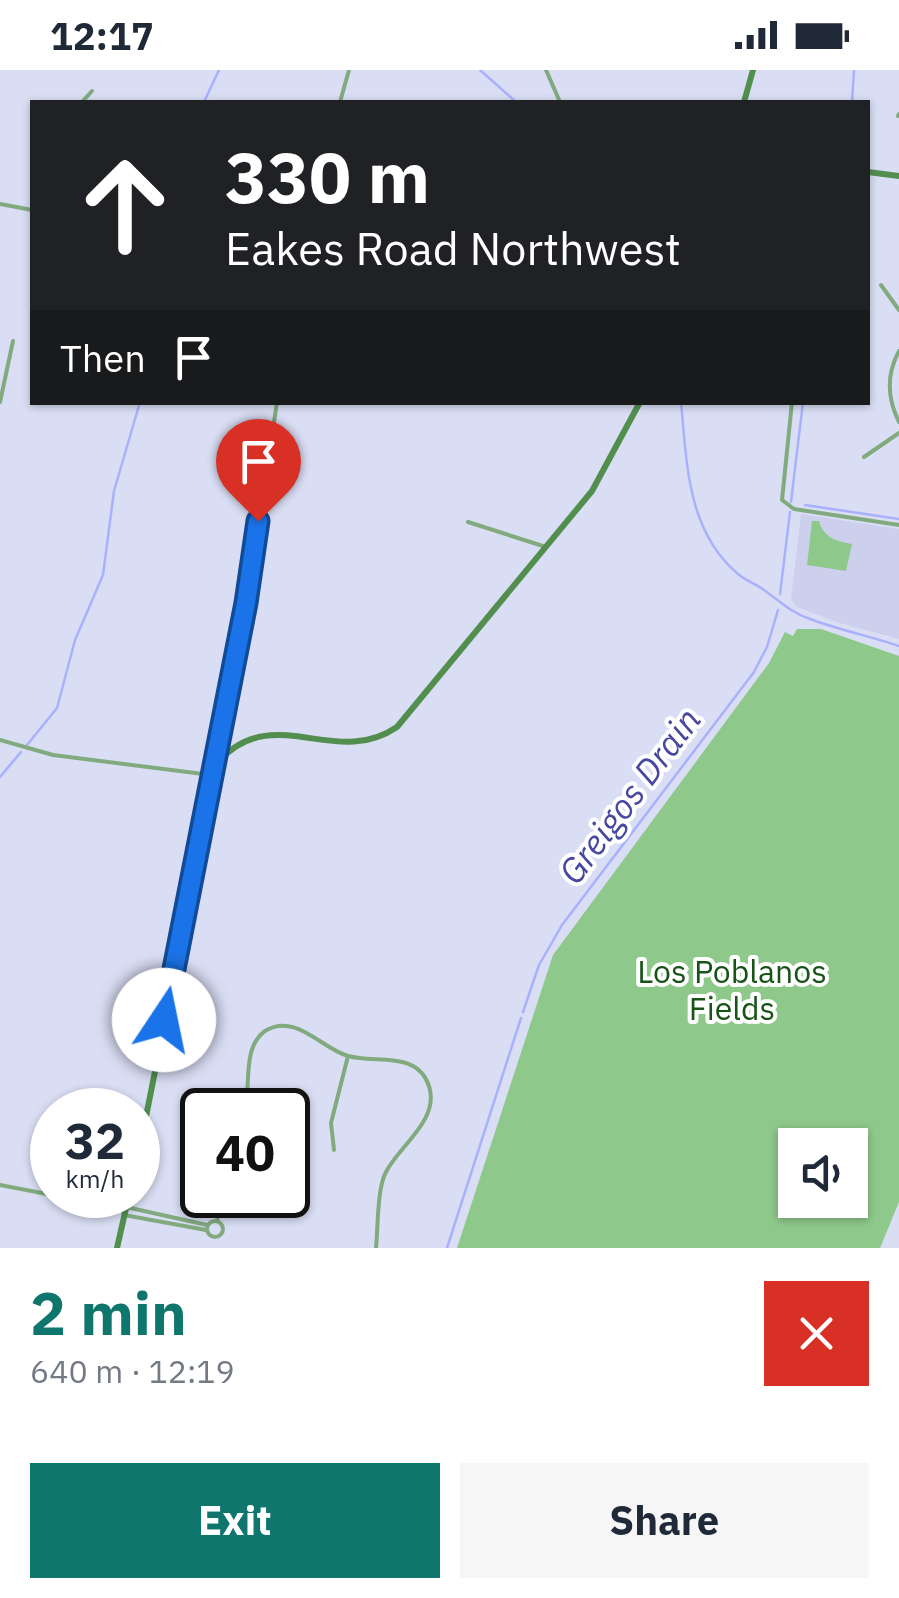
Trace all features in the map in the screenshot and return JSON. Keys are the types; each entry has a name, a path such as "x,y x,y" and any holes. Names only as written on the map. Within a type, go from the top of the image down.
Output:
{"street":[{"path":"341,100 349,70"},
{"path":"546,70 559,100"},
{"path":"745,100 753,70"},
{"path":"84,100 92,91"},
{"path":"870,172 899,176"},
{"path":"0,204 30,210"},
{"path":"881,285 899,310"},
{"path":"0,402 13,341"},
{"path":"899,351 890,371 889,390 899,422"},
{"path":"152,1088 249,588 277,405"},
{"path":"216,764 227,751 254,736 275,734 358,743 387,734 406,718 592,491 638,405"},
{"path":"792,405 782,500 794,509 899,525"},
{"path":"864,457 899,433"},
{"path":"468,522 546,547"},
{"path":"0,740 53,755 212,775"},
{"path":"248,1088 252,1048 262,1033 277,1026 296,1027 348,1056 409,1064 422,1073 430,1088 430,1106 384,1175 376,1248"},
{"path":"334,1150 331,1123 348,1056"},
{"path":"0,1186 30,1191"},
{"path":"117,1248 123,1218"},
{"path":"159,1218 207,1228 218,1218"},
{"path":"210,1246 222,1232 217,1221"},
{"path":"207,1228 213,1238"}],"shaded area":[{"path":"801,514 899,529 899,639 797,607 791,599"}],"green space":[{"path":"812,521 819,521 831,538 852,544 846,571 807,565"},
{"name":"Los Poblanos Fields","path":"797,629 821,629 899,656 899,1202 880,1248 457,1248 553,955 769,663 785,632 793,636"}],"waterway":[{"path":"205,100 219,70"},
{"path":"480,70 514,100"},
{"path":"852,100 854,70"},
{"path":"27,745 57,708 75,640 103,575 114,491 139,405"},
{"path":"681,405 693,495 708,538 721,557 741,576 797,613 899,646"},
{"path":"791,502 803,405"},
{"path":"805,505 899,519"},
{"path":"780,594 790,512"},
{"name":"Greigos Drain","path":"523,1012 539,965 562,925 754,672 767,647 778,610"},
{"path":"0,777 21,752"},
{"path":"447,1248 521,1018"}],"route":[{"path":"164,1020 216,764 258,521"}]}
